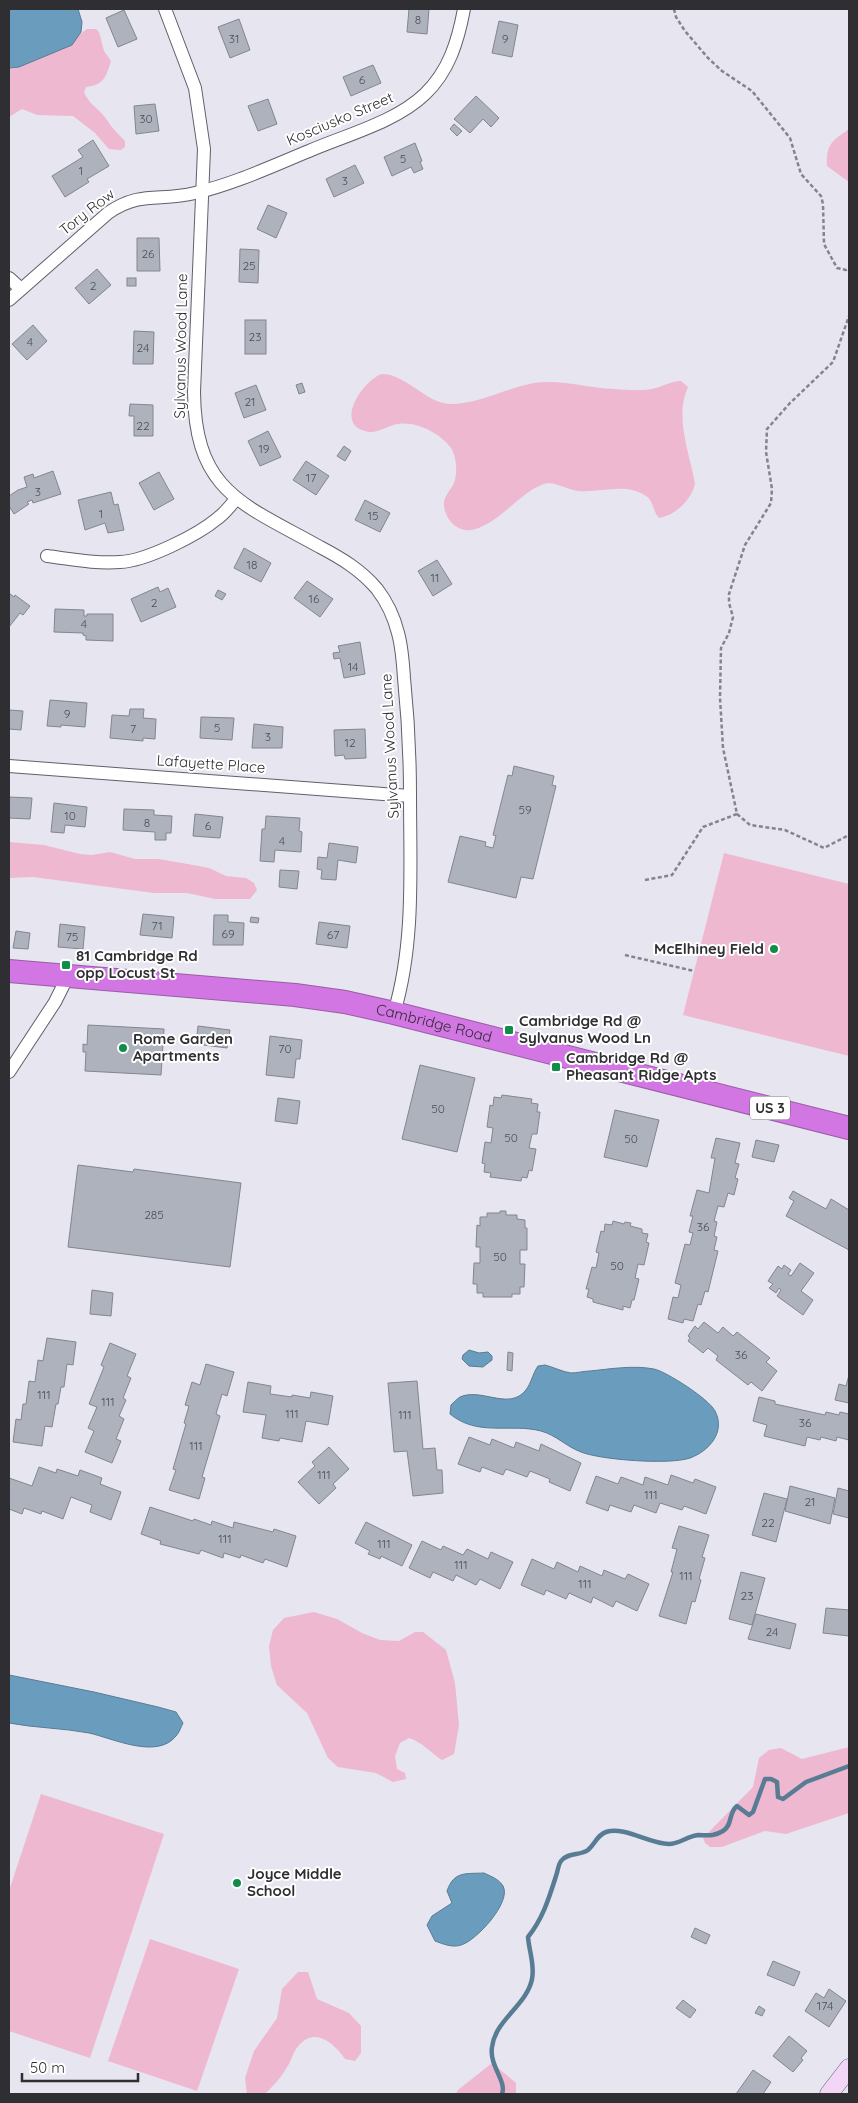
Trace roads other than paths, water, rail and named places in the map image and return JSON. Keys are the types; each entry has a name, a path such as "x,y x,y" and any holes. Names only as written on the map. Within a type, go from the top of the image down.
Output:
{"highway":[{"name":"Cambridge Road","path":"9,971 295,995 354,1004 849,1128"}],"street":[{"name":"Sylvanus Wood Lane","path":"165,9 189,70 196,96 204,149 194,357 196,426 201,452 220,484 236,499 354,567 378,590 394,619 402,652 409,729 409,910 406,963 402,988 394,1013"},
{"name":"Kosciusko Street","path":"203,191 387,119 414,104 436,82 448,63 457,42 464,9"},
{"name":"Tory Row","path":"21,289 108,213 125,202 142,197 177,196 203,191"},
{"path":"9,278 21,289 9,300"},
{"path":"47,556 111,563 141,559 209,525 219,518 236,499"},
{"name":"Lafayette Place","path":"9,766 410,796"},
{"path":"9,1072 53,1006 68,976"},
{"path":"829,2094 849,2068"}],"water":[{"path":"9,9 78,9 82,22 81,32 72,45 19,67 9,68"},
{"path":"469,1350 479,1353 488,1352 492,1356 492,1360 483,1367 469,1366 462,1359 463,1355"},
{"path":"545,1365 571,1373 630,1367 660,1371 687,1387 711,1406 718,1419 717,1433 709,1446 690,1458 667,1461 636,1461 581,1452 552,1435 541,1431 472,1425 450,1414 451,1405 460,1397 468,1395 500,1399 515,1398 527,1388 538,1366"},
{"path":"9,1675 158,1707 176,1712 183,1723 177,1735 168,1743 146,1747 89,1733 9,1723"},
{"path":"484,1873 499,1881 503,1886 504,1893 498,1911 483,1929 461,1945 451,1946 435,1941 427,1925 432,1916 452,1903 447,1891 453,1880 461,1875"}],"waterway":[{"path":"502,2094 502,2084 492,2054 494,2037 529,1988 533,1968 528,1937 542,1915 559,1864 564,1858 585,1852 600,1835 606,1832 621,1831 669,1844 698,1835 716,1834 728,1826 732,1812 737,1806 749,1815 753,1812 765,1779 777,1782 778,1797 783,1799 806,1782 849,1766"}],"place":[{"name":"McElhiney Field","path":"774,949"},
{"name":"81 Cambridge Rd opp Locust St","path":"66,965"},
{"name":"Cambridge Rd @ Sylvanus Wood Ln","path":"509,1030"},
{"name":"Rome Garden Apartments","path":"123,1048"},
{"name":"Cambridge Rd @ Pheasant Ridge Apts","path":"556,1067"},
{"name":"Joyce Middle School","path":"237,1883"}]}
